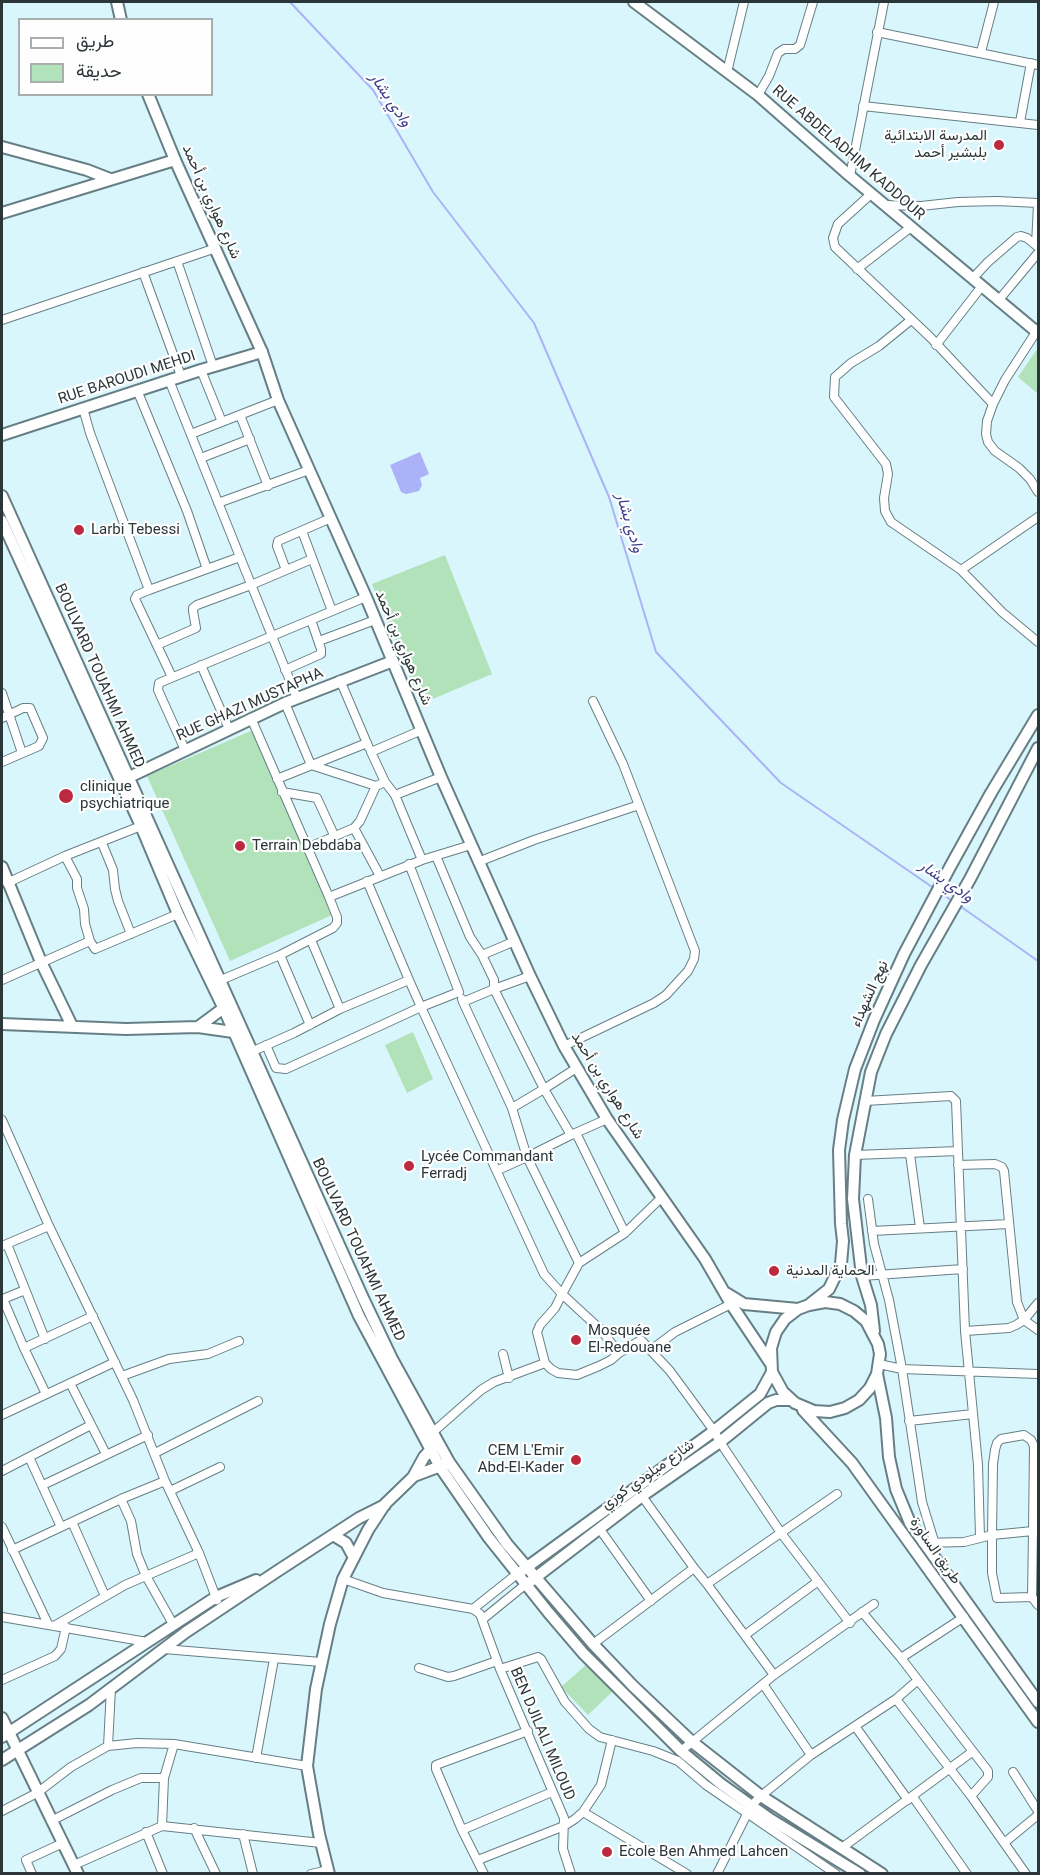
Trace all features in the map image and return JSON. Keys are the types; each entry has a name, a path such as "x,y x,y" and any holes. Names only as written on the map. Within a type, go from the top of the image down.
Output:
{"main road":[{"path":"117,2 121,18"},
{"name":"RUE ABDELADHIM KADDOUR","path":"634,2 758,95 884,205 1038,331"},
{"name":"شارع هواري بن أحمد","path":"149,96 175,160 262,352 278,400 366,597 478,862 564,1047 575,1069 607,1119 705,1259 723,1291 734,1302"},
{"path":"2,147 110,179"},
{"path":"2,213 175,160"},
{"name":"RUE BAROUDI MEHDI","path":"2,435 137,390 262,352"},
{"name":"BOULVARD TOUAHMI AHMED","path":"2,496 125,779 141,826 178,914 227,1005"},
{"name":"BOULVARD TOUAHMI AHMED","path":"2,521 220,980 237,1031 358,1301 380,1358 433,1442"},
{"name":"RUE GHAZI MUSTAPHA","path":"125,779 285,702 393,661"},
{"name":"نهج الشهداء","path":"804,1307 829,1289 841,1264 843,1241 840,1224 839,1150 843,1120 855,1069 874,1020 904,954 991,793 1038,715"},
{"name":"نهج الشهداء","path":"875,1334 871,1305 862,1276 853,1199 855,1155 871,1072 886,1034 921,965 1038,748"},
{"path":"2,867 41,962 72,1026"},
{"path":"198,1027 227,1005"},
{"path":"2,1023 126,1029 198,1027 237,1031"},
{"name":"BOULVARD TOUAHMI AHMED","path":"237,1031 251,1052 335,1250"},
{"name":"BOULVARD TOUAHMI AHMED","path":"358,1301 392,1359 445,1465 507,1544 522,1570 526,1584 583,1653 681,1751 750,1810 860,1874"},
{"path":"734,1302 753,1306 804,1307 825,1302 840,1304 860,1316 875,1334 880,1354 878,1369 870,1388 859,1400 845,1408 830,1412 814,1411 795,1403 783,1392 772,1368 734,1302"},
{"path":"772,1368 771,1348 776,1332 785,1319 804,1307"},
{"name":"شارع ميلودي كوري","path":"526,1584 599,1528 639,1492 760,1394 772,1368"},
{"name":"طريق الساورة","path":"878,1369 886,1418 889,1457 896,1489 910,1523 929,1542 1038,1699"},
{"name":"شارع ميلودي كوري","path":"522,1570 639,1492 720,1442 768,1403 776,1400 795,1403"},
{"name":"طريق الساورة","path":"795,1403 852,1463 1038,1722"},
{"path":"2,1760 16,1749 89,1705 164,1649 279,1570 385,1504 413,1477 433,1442"},
{"path":"413,1477 429,1469 445,1465"},
{"path":"331,1872 321,1843 307,1766 316,1689 343,1579 353,1557 385,1504"},
{"path":"333,1535 346,1543 353,1557"},
{"path":"5,1735 216,1597 279,1570"},
{"name":"BOULVARD TOUAHMI AHMED","path":"522,1570 536,1577 593,1644 691,1741 761,1796 882,1874"},
{"path":"137,1650 148,1661"},
{"path":"2,1718 5,1735 16,1749 76,1869"}],"street":[{"path":"724,70 744,2"},
{"path":"758,95 769,76 778,52 784,49 795,49 800,45 813,2"},
{"path":"850,176 884,2"},
{"path":"981,52 994,2"},
{"path":"877,32 1035,64 1020,122"},
{"path":"863,106 1038,125"},
{"path":"871,194 838,224 833,238 835,247 993,404"},
{"path":"884,205 921,206 997,201 1038,204 1037,246"},
{"path":"857,269 911,227"},
{"path":"973,278 1017,237 1027,238 1037,246"},
{"path":"2,320 216,248"},
{"path":"998,300 1038,253"},
{"path":"177,261 213,366"},
{"path":"143,273 181,376"},
{"path":"936,345 982,286"},
{"path":"911,320 879,346 850,363 835,377 834,396 886,464 888,474 885,511 891,522 961,570 1002,612 1038,642"},
{"path":"1038,331 1005,380 987,421 988,441 995,450 1025,473 1038,492"},
{"path":"201,370 222,422"},
{"path":"169,380 297,698"},
{"path":"137,390 187,511 207,569"},
{"path":"191,434 278,400"},
{"path":"83,408 90,433 149,590"},
{"path":"240,415 268,486"},
{"path":"201,459 250,440"},
{"path":"218,503 309,470"},
{"path":"961,570 1038,517"},
{"path":"286,570 277,542 331,518"},
{"path":"302,531 332,611"},
{"path":"172,677 135,599 137,595 240,557"},
{"path":"157,645 196,628 194,606 252,585 312,559"},
{"path":"185,750 158,690 159,683 366,597"},
{"path":"285,670 321,654 310,620"},
{"path":"318,641 375,620"},
{"path":"201,665 229,729"},
{"path":"340,680 371,752 385,782 394,795 423,860"},
{"path":"2,693 5,716 22,753"},
{"path":"564,1047 666,995 688,971 695,951 623,764 593,701"},
{"path":"285,702 311,765 376,786"},
{"path":"2,762 39,746 43,740 30,708 23,708 5,716"},
{"path":"220,980 280,955 333,928 338,923 329,897 251,718"},
{"path":"371,752 422,730"},
{"path":"277,779 367,743"},
{"path":"394,795 441,777"},
{"path":"307,848 354,828 360,821 376,786 385,782"},
{"path":"282,792 317,798 334,835"},
{"path":"478,862 534,840 639,805"},
{"path":"7,882 141,826"},
{"path":"354,828 380,876"},
{"path":"102,843 113,870 116,895 131,934"},
{"path":"329,897 409,864 471,845"},
{"path":"65,856 77,879 84,919 94,948 98,950 178,914"},
{"path":"436,856 470,937 494,980 494,989 544,1089 574,1134 625,1233"},
{"path":"409,864 463,1002 512,1108 527,1157 579,1263"},
{"path":"368,881 409,980 498,1170 537,1261 544,1274 601,1330 619,1353"},
{"path":"311,940 340,1009"},
{"path":"2,980 90,941"},
{"path":"482,955 515,941"},
{"path":"280,955 310,1025"},
{"path":"463,1002 530,976"},
{"path":"251,1052 340,1009 409,980"},
{"path":"266,1045 276,1068 286,1069 459,992"},
{"path":"512,1108 575,1069"},
{"path":"865,1101 954,1097 956,1101 965,1331 978,1465 980,1537"},
{"path":"498,1170 607,1119"},
{"path":"2,1120 122,1376 165,1481 222,1609"},
{"path":"855,1155 958,1151"},
{"path":"910,1154 920,1228"},
{"path":"958,1166 995,1164 1002,1167 1004,1171 1015,1294 1024,1320 1038,1330"},
{"path":"661,1198 625,1233 579,1263 537,1332 545,1363 558,1373 577,1374 599,1366 639,1340 643,1340 714,1431 781,1533 850,1623"},
{"path":"868,1199 872,1231 889,1300 902,1369 929,1542 964,1542 992,1535 1036,1531"},
{"path":"872,1231 1009,1224"},
{"path":"45,1339 4,1245 50,1226"},
{"path":"862,1276 963,1269"},
{"path":"25,1290 2,1300 46,1394"},
{"path":"651,1350 675,1332 734,1302"},
{"path":"965,1331 1009,1328 1024,1320 1038,1303"},
{"path":"24,1348 93,1316"},
{"path":"122,1376 169,1359 208,1354 238,1341"},
{"path":"503,1354 509,1378"},
{"path":"2,1415 115,1362"},
{"path":"433,1442 481,1390 494,1382 545,1363"},
{"path":"878,1369 1038,1374"},
{"path":"70,1383 106,1454"},
{"path":"155,1453 258,1401"},
{"path":"909,1421 973,1414"},
{"path":"2,1471 91,1425"},
{"path":"43,1485 148,1435"},
{"path":"1032,1597 1002,1599 996,1597 992,1573 994,1457 997,1443 1001,1439 1024,1435 1031,1440 1034,1446 1036,1531 1032,1597 1038,1605"},
{"path":"29,1457 61,1527"},
{"path":"170,1491 220,1467"},
{"path":"12,1550 121,1498 165,1481"},
{"path":"639,1492 774,1675"},
{"path":"707,1584 837,1494"},
{"path":"121,1498 130,1521 137,1554 146,1576 173,1624"},
{"path":"72,1522 105,1596"},
{"path":"599,1528 651,1600"},
{"path":"3,1532 51,1625"},
{"path":"51,1625 146,1576 199,1553"},
{"path":"593,1644 694,1568"},
{"path":"343,1579 383,1593 473,1609 522,1570"},
{"path":"745,1635 817,1582"},
{"path":"483,1619 526,1584"},
{"path":"681,1751 774,1675 874,1604"},
{"name":"BEN DJILALI MILOUD","path":"473,1609 483,1619 498,1665 564,1818 563,1850 571,1874"},
{"path":"862,1612 902,1658 988,1771 989,1774 970,1796"},
{"path":"2,1617 147,1642"},
{"path":"902,1658 964,1617"},
{"path":"2,1680 55,1656 61,1649 66,1628"},
{"path":"164,1649 321,1662"},
{"path":"419,1668 447,1677 533,1657 541,1659 565,1702 600,1737 669,1757 750,1810 836,1874"},
{"path":"256,1758 274,1659"},
{"path":"717,1874 750,1810 761,1796 811,1755 896,1699 918,1680"},
{"path":"763,1684 811,1755"},
{"path":"108,1746 111,1688"},
{"path":"896,1699 950,1768 1026,1874"},
{"path":"1026,1705 1038,1699"},
{"path":"855,1726 967,1874"},
{"path":"484,1874 462,1830 436,1765 528,1731"},
{"path":"478,1860 564,1826 583,1812 601,1785 612,1740"},
{"path":"2,1811 37,1793 71,1767 108,1746 137,1743 174,1744 307,1766"},
{"path":"162,1826 164,1778 174,1744"},
{"path":"843,1847 972,1752"},
{"path":"1004,1843 1038,1813 1013,1772"},
{"path":"51,1821 141,1778 164,1778"},
{"path":"462,1830 552,1792"},
{"path":"583,1812 687,1874"},
{"path":"76,1869 162,1826 321,1843"},
{"path":"194,1828 216,1874"},
{"path":"146,1832 163,1874"},
{"path":"243,1834 253,1874"},
{"path":"33,1874 26,1860 63,1843"},
{"path":"311,1874 331,1872"}],"green space":[{"path":"1038,348 1038,394 1018,377"},
{"path":"445,555 492,674 421,704 372,584"},
{"name":"Terrain Debdaba","path":"253,730 332,915 230,961 147,776"},
{"path":"413,1032 433,1079 407,1093 385,1045"},
{"path":"586,1665 613,1691 588,1715 561,1687"}],"water":[{"path":"420,452 429,474 420,478 422,485 419,491 406,494 401,492 390,465"}],"waterway":[{"name":"وادي بشار","path":"290,2 373,90 433,192 534,323 609,497 656,652 781,783 935,889"},
{"name":"وادي بشار","path":"940,892 952,901"},
{"name":"وادي بشار","path":"960,906 1038,961"}],"place":[{"name":"المدرسة الابتدائية بلبشير أحمد","path":"999,145"},
{"name":"Larbi Tebessi","path":"79,530"},
{"name":"clinique psychiatrique","path":"66,796"},
{"name":"Terrain Debdaba","path":"240,846"},
{"name":"Lycée Commandant Ferradj","path":"409,1166"},
{"name":"الحماية المدنية","path":"774,1271"},
{"name":"Mosquée El-Redouane","path":"576,1340"},
{"name":"CEM L'Emir Abd-El-Kader","path":"576,1460"},
{"name":"Ecole Ben Ahmed Lahcen","path":"607,1852"}]}
